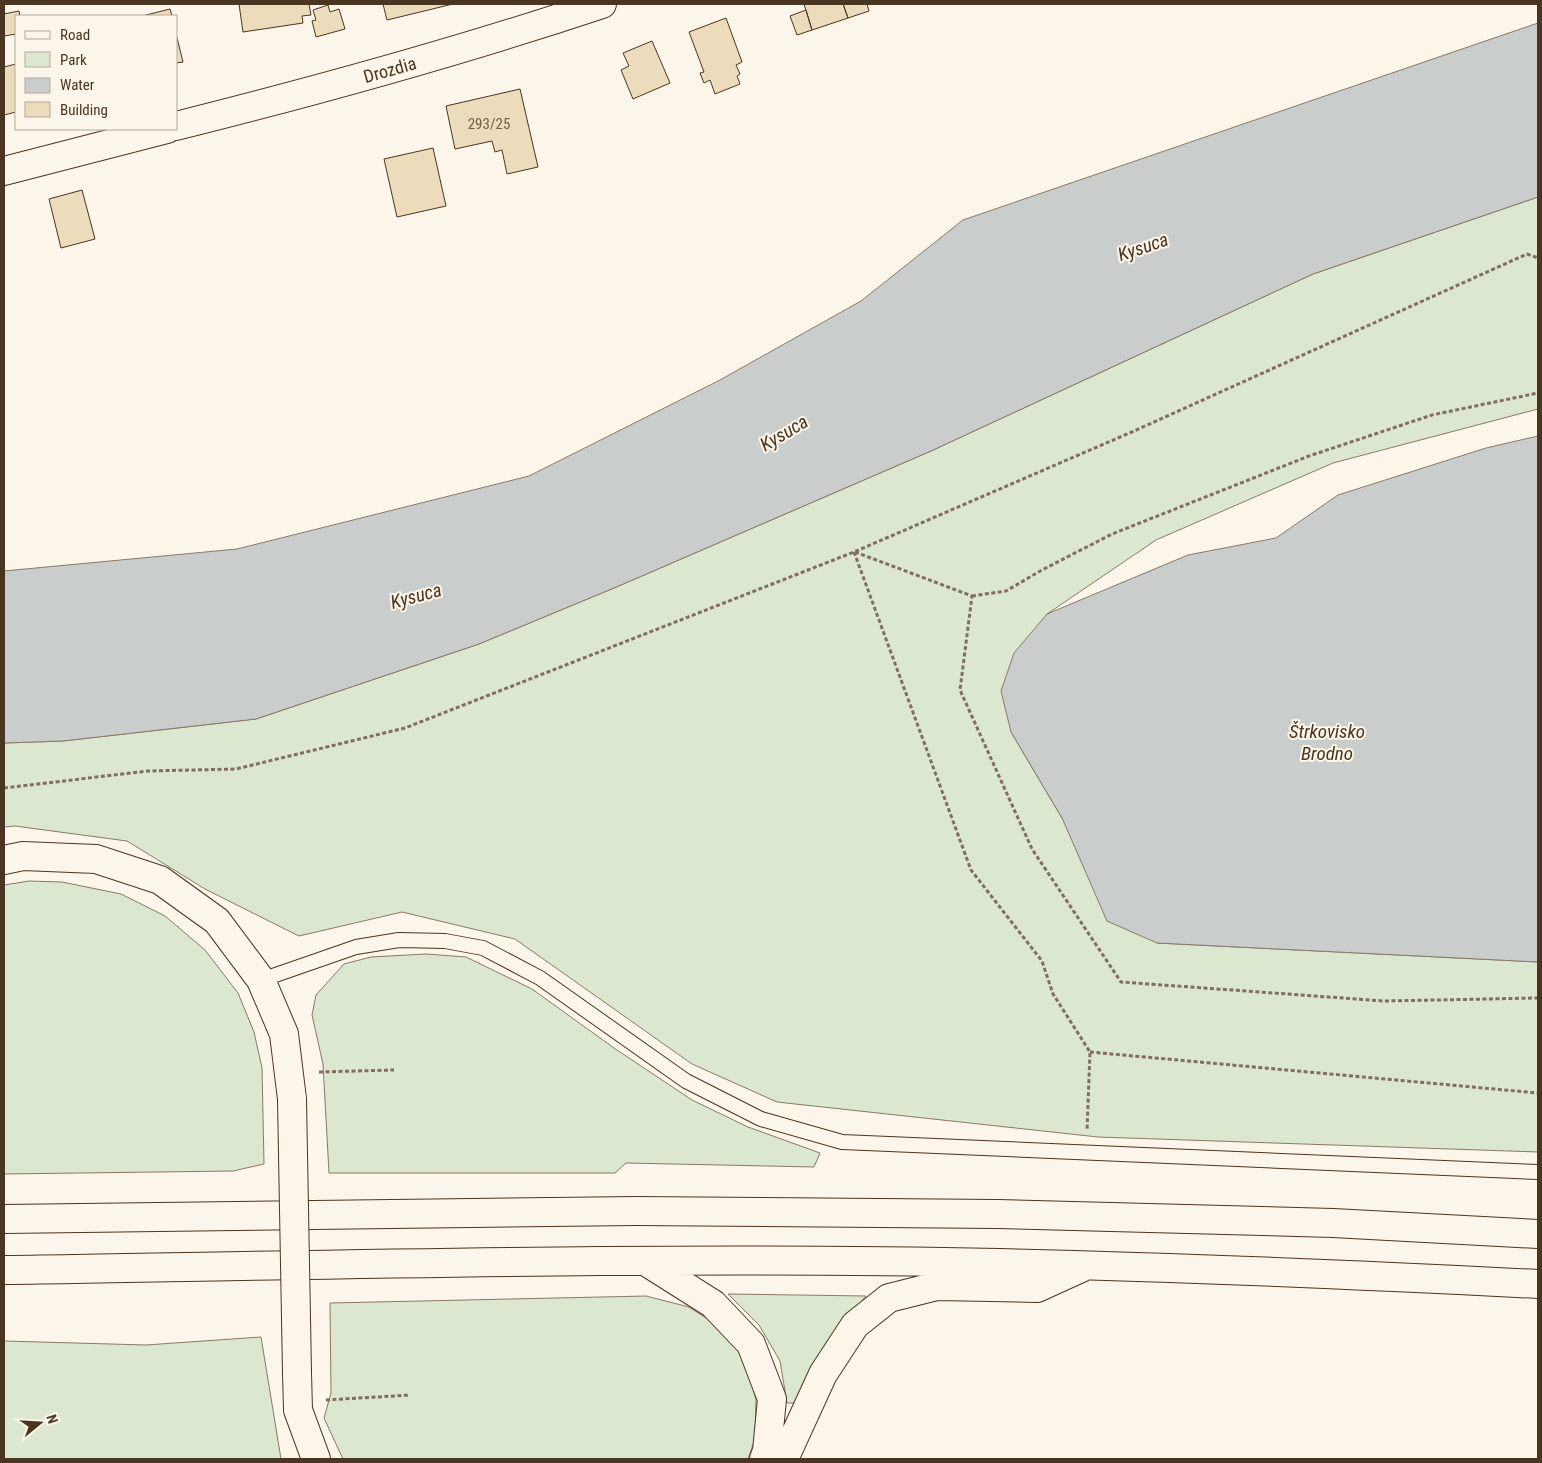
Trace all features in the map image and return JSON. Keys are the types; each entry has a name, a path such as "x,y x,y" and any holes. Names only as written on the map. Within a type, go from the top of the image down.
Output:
{"main road":[{"name":"Drozdia","path":"178,125 420,62 602,4"},
{"path":"4,170 163,130"},
{"path":"4,860 23,856 96,859 160,880 217,921 261,980 284,1034 292,1099 298,1410 316,1459"},
{"path":"4,1219 635,1212 997,1214 1333,1223 1538,1234"},
{"path":"645,1261 713,1304 751,1344 772,1399 767,1451 764,1459"},
{"path":"4,1270 645,1261 996,1263 1330,1274 1538,1284"},
{"path":"784,1459 822,1374 855,1325 889,1298 937,1286 1037,1288 1086,1265"}],"lane":[{"path":"261,980 356,947 399,940 445,941 483,948 540,978 686,1081 762,1119 842,1142 1538,1172"}],"path":[{"path":"4,788 148,771 236,769 404,728 854,552 1134,431 1527,254 1538,258"},
{"path":"854,552 972,596 1006,592 1042,570 1112,534 1309,456 1432,416 1538,393"},
{"path":"854,552 971,870 1042,961 1053,994 1090,1052 1086,1153"},
{"path":"972,596 960,690 1032,849 1121,982 1384,1001 1538,998"},
{"path":"1090,1052 1538,1093"},
{"path":"319,1072 394,1070"},
{"path":"326,1400 410,1395"}],"green space":[{"path":"1538,197 1538,409 1333,463 1156,540 1047,614 1011,732 1062,818 1157,943 1538,962 1538,1152 1098,1137 777,1102 692,1064 515,939 402,912 299,936 205,889 127,841 15,826 4,827 4,743 63,741 256,719 479,644 614,588 931,451 1313,274"},
{"path":"29,881 62,882 121,894 165,916 205,950 238,993 254,1032 262,1068 264,1164 233,1171 4,1174 4,885"},
{"path":"426,954 466,957 532,989 614,1048 692,1100 748,1127 820,1153 814,1167 626,1163 615,1173 329,1173 323,1064 312,1015 316,995 344,964 371,957"},
{"path":"728,1294 866,1296 832,1337 798,1403 787,1403 780,1361 759,1325"},
{"path":"646,1296 689,1307 726,1331 747,1366 756,1400 755,1439 748,1459 343,1459 324,1418 331,1393 330,1303"},
{"path":"261,1337 281,1459 4,1459 4,1341 146,1345"}],"water":[{"name":"Kysuca","path":"1538,23 1538,197 1313,274 931,451 614,588 479,644 256,719 63,741 4,743 4,571 237,549 529,476 720,380 861,301 963,220"},
{"name":"Štrkovisko Brodno","path":"1538,436 1538,962 1157,943 1107,921 1062,818 1011,732 1001,691 1014,653 1047,614 1188,555 1276,538 1338,495 1486,448"}],"building":[{"path":"239,4 309,4 311,15 302,16 303,23 243,32"},
{"path":"383,4 453,4 387,20"},
{"path":"804,4 843,4 848,18 812,30"},
{"path":"843,4 867,4 869,11 848,18"},
{"path":"328,5 330,12 339,9 345,29 316,37 312,21 316,20 313,10"},
{"path":"170,9 172,15 146,15"},
{"path":"806,10 812,30 797,35 790,16"},
{"path":"19,11 20,15 15,15 15,34 4,36 4,14"},
{"path":"726,18 742,62 736,65 740,74 737,76 740,84 715,94 710,80 704,83 700,73 704,72 689,32"},
{"path":"652,41 670,83 633,99 621,70 629,66 623,53"},
{"path":"178,42 183,62 178,63"},
{"path":"15,64 15,112 4,115 4,67"},
{"path":"520,89 538,167 507,174 502,150 495,152 492,141 455,149 446,106"},
{"path":"433,148 446,206 397,217 384,159"},
{"path":"82,190 95,239 61,248 49,199"}]}
